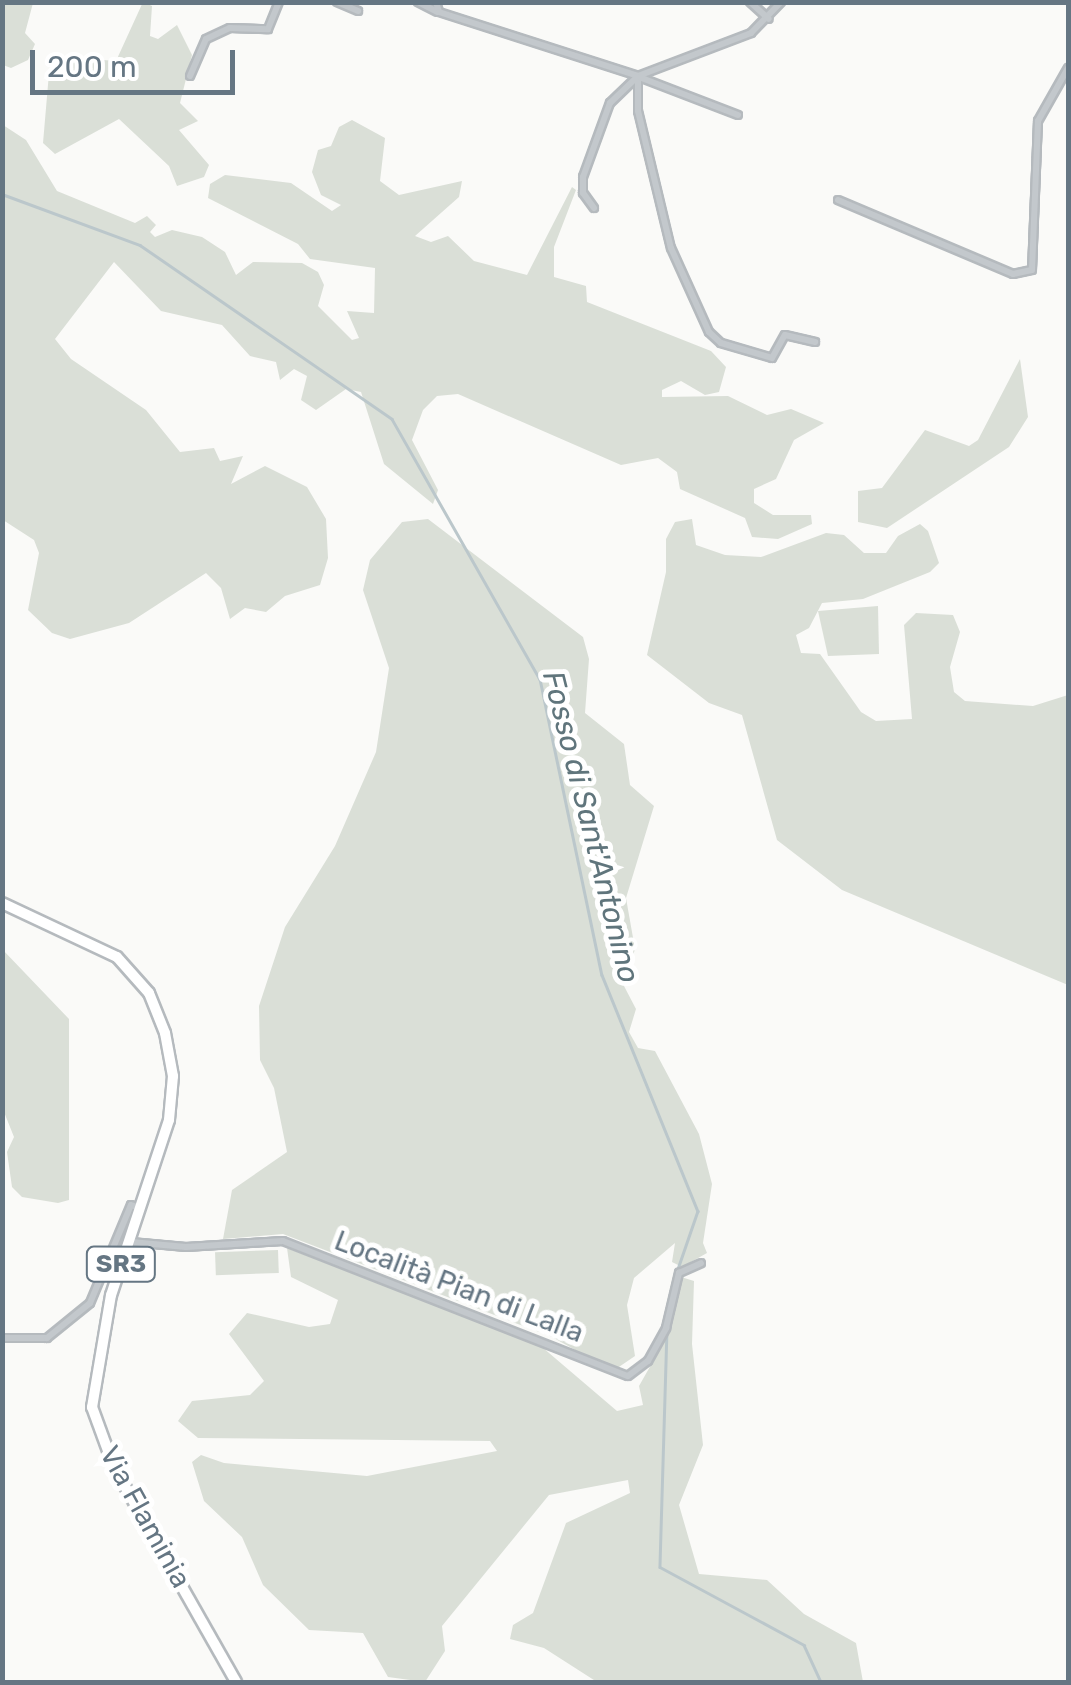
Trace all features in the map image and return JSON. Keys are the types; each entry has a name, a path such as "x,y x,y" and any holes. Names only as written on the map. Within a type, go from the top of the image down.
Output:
{"main road":[{"name":"Via Flaminia","path":"2,903 112,952 156,1006 169,1045 172,1093 96,1356 94,1419 114,1467 236,1682"}],"street":[{"path":"190,76 206,38 230,28 268,28 280,2"},
{"path":"338,2 358,11"},
{"path":"418,2 638,76 738,115"},
{"path":"436,2 440,12"},
{"path":"750,2 768,19"},
{"path":"594,208 583,193 583,177 610,103 638,76 748,34 768,19 781,2"},
{"path":"838,200 1012,274 1032,270 1038,122 1068,68"},
{"path":"638,76 638,112 671,248 709,332 721,343 772,358 785,335 815,342"},
{"path":"2,1338 48,1338 90,1303 132,1204 141,1208"},
{"name":"Località Pian di Lalla","path":"131,1242 186,1247 283,1240 628,1376 648,1361 666,1328 680,1272 701,1263"}],"shaded area":[{"path":"3,2 33,3 25,33 35,44 28,60 11,68 3,65"},
{"path":"143,2 152,6 150,36 158,39 177,25 192,55 180,103 198,121 179,130 209,165 204,177 177,186 169,166 119,119 55,154 43,143 49,73 65,57 116,61"},
{"path":"352,120 385,138 380,181 399,195 462,181 459,197 415,236 431,242 448,236 474,261 527,275 572,187 576,190 554,247 554,277 586,286 587,302 711,351 726,367 719,392 705,395 681,381 662,390 662,397 728,396 767,415 791,409 824,423 794,440 776,479 754,489 754,503 773,515 811,515 812,524 778,539 752,537 745,518 680,489 677,472 658,458 621,465 458,394 437,396 423,410 412,440 438,490 433,504 384,464 361,392 346,389 316,410 301,400 307,376 294,369 280,380 276,362 250,356 222,325 161,311 114,262 55,339 71,359 146,410 180,452 214,448 220,461 243,456 231,484 265,466 307,487 326,519 328,558 320,585 285,596 266,612 245,608 230,619 221,588 206,573 129,623 70,639 52,633 28,610 39,553 34,540 3,520 3,125 26,140 57,191 135,223 147,216 156,225 150,232 155,237 172,230 202,237 225,252 236,275 253,262 302,263 318,272 324,285 318,306 352,340 359,338 347,311 374,313 375,268 310,259 298,244 208,198 210,184 225,175 291,183 332,211 341,205 321,195 312,172 318,150 331,146 339,127"},
{"path":"1020,359 1028,417 1009,447 887,528 858,522 858,491 882,488 925,430 969,446 978,440"},
{"path":"428,519 583,637 589,659 585,713 624,744 630,785 654,806 626,898 635,949 624,986 636,1009 629,1032 638,1048 655,1051 699,1134 712,1184 703,1243 707,1253 682,1267 672,1262 675,1243 634,1278 627,1305 635,1356 613,1371 552,1337 283,1234 223,1239 232,1190 287,1152 274,1088 260,1060 259,1006 285,927 335,846 376,752 389,668 363,590 370,560 402,522"},
{"path":"692,519 696,545 725,555 761,557 826,533 844,535 864,553 886,553 898,536 920,524 928,531 939,563 930,572 863,599 822,603 809,628 796,635 801,653 820,654 861,712 876,721 912,719 904,625 916,613 953,615 960,632 950,667 954,692 965,701 1033,706 1068,695 1068,985 842,890 777,840 742,715 709,703 647,655 666,572 666,539 675,522"},
{"path":"878,606 879,654 828,656 818,611"},
{"path":"2,949 69,1019 69,1200 58,1203 22,1197 12,1187 7,1152 14,1137 2,1107"},
{"path":"287,1248 542,1347 617,1411 643,1405 639,1386 668,1335 673,1289 681,1277 694,1281 692,1344 703,1445 679,1505 699,1574 767,1580 804,1614 856,1643 863,1682 597,1682 544,1648 510,1639 513,1625 533,1613 566,1523 630,1493 628,1480 549,1495 442,1626 445,1651 425,1682 388,1677 363,1633 309,1630 263,1585 242,1537 204,1501 192,1462 201,1455 224,1463 367,1476 497,1451 490,1441 198,1438 178,1421 192,1401 250,1395 264,1381 229,1334 247,1313 309,1327 330,1324 338,1300 291,1277"},
{"path":"278,1250 279,1273 216,1275 215,1252"}],"waterway":[{"name":"Fosso di Sant'Antonino","path":"2,194 140,245 392,419 540,679 602,975 698,1211 677,1272"},
{"name":"Fosso di Sant'Antonino","path":"668,1306 674,1280"},
{"name":"Fosso di Sant'Antonino","path":"667,1329 660,1567 804,1645 821,1682"}]}
